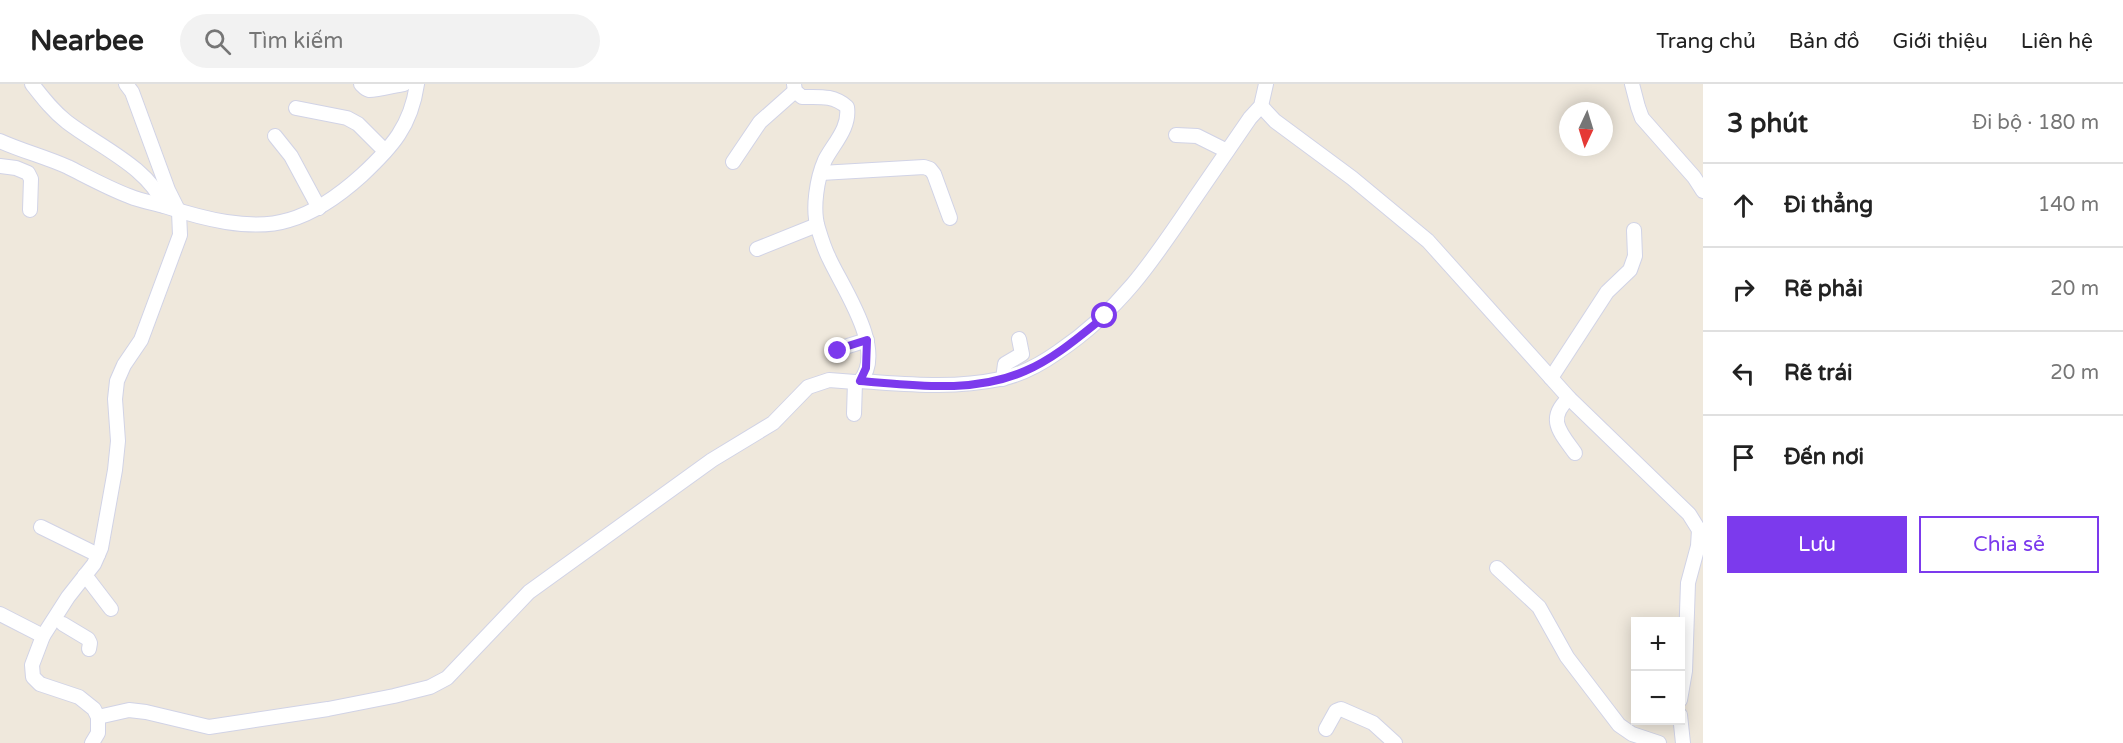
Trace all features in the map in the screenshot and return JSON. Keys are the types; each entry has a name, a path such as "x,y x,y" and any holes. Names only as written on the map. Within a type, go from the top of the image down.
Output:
{"street":[{"path":"32,84 56,113 137,171 157,192 164,206"},
{"path":"92,743 98,734 98,717 94,709 80,697 40,684 33,677 32,665 43,636 59,621 98,555 115,470 118,441 115,399 117,381 124,365 141,340 180,235 179,212 168,190 132,92 126,84"},
{"path":"362,84 371,91 404,84"},
{"path":"0,141 66,166 132,198 179,212 211,220 251,224 286,221 319,207 344,191 386,151 408,119 417,84"},
{"path":"98,717 129,710 209,727 328,710 430,687 447,678 528,592 712,460 773,423 808,387 829,380 930,386 965,385 1003,379 1025,371 1050,357 1105,316 1151,262 1227,151 1261,106 1266,84"},
{"path":"1632,84 1642,118 1694,177 1703,191"},
{"path":"733,162 760,122 794,87 802,97 816,95 831,98 847,107 847,123 824,162 821,172 817,225 828,257 858,314 867,340 866,368 857,381 854,414"},
{"path":"1261,106 1275,121 1352,178 1428,241 1569,398 1689,514 1699,530 1698,546 1688,583 1685,671"},
{"path":"296,108 347,118 358,124 386,151"},
{"path":"1176,135 1197,136 1227,151"},
{"path":"275,136 291,156 319,207"},
{"path":"0,166 16,168 28,173 31,180 30,210"},
{"path":"821,172 924,167 930,169 934,174 950,218"},
{"path":"757,249 817,225"},
{"path":"1551,378 1607,292 1630,270 1635,256 1634,230"},
{"path":"1003,379 1005,364 1022,354 1019,339"},
{"path":"838,351 867,340"},
{"path":"1569,398 1557,412 1557,422 1559,431 1575,453"},
{"path":"41,527 98,555"},
{"path":"1497,568 1539,607 1567,657 1619,725 1632,734 1659,743"},
{"path":"86,575 111,609"},
{"path":"0,614 43,636"},
{"path":"59,621 88,639 89,649"},
{"path":"1326,729 1336,711 1341,709 1373,723 1395,743"},
{"path":"1681,725 1683,743"}],"route":[{"path":"838,351 867,340 866,368 860,381 930,386 965,385 1003,379 1025,371 1050,357 1105,316"}]}
